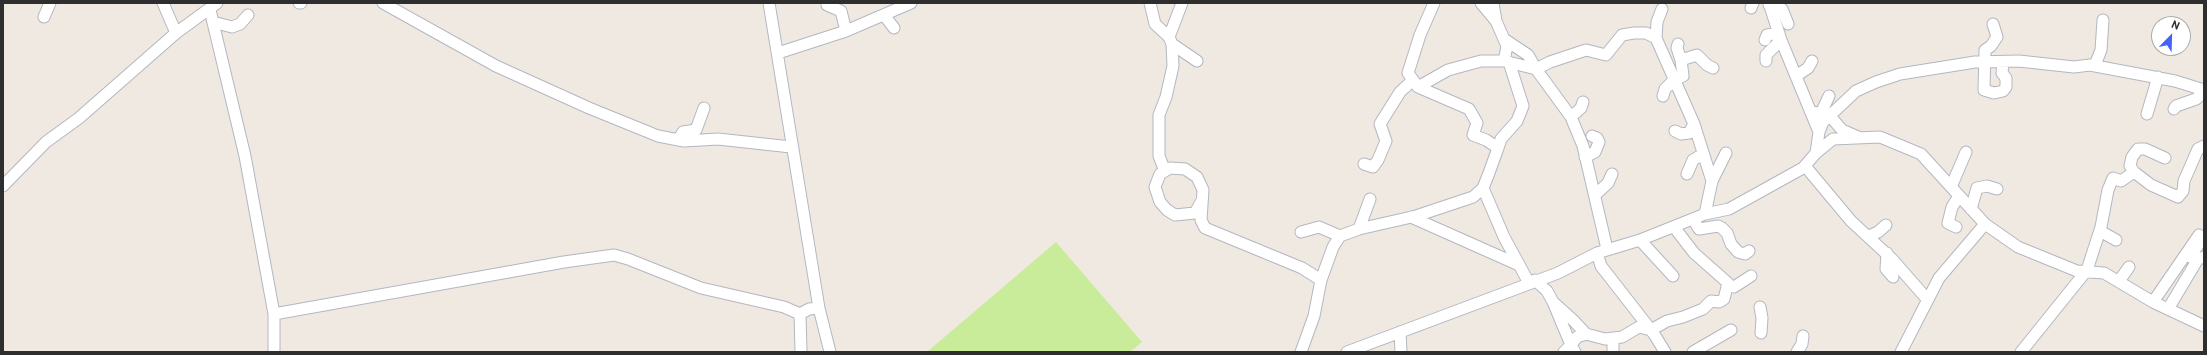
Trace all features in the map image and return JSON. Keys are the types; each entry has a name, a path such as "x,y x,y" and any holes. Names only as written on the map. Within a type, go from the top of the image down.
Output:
{"street":[{"path":"44,17 50,3"},
{"path":"163,3 176,33"},
{"path":"383,3 496,66 589,108 658,136 700,142 718,139 791,147"},
{"path":"769,3 778,53 791,147 819,308 830,352"},
{"path":"778,53 846,31 911,3"},
{"path":"1150,3 1155,24 1170,41 1197,62"},
{"path":"1165,171 1159,156 1158,115 1166,97 1173,66 1170,41 1182,3"},
{"path":"1434,3 1420,35 1408,73 1415,84 1470,109 1477,123 1473,135 1486,140 1498,148"},
{"path":"1481,3 1496,20"},
{"path":"1301,352 1314,316 1321,280 1340,236 1359,229 1411,217 1473,198 1483,188 1501,139 1517,121 1523,106 1507,62 1507,46 1496,20 1493,3"},
{"path":"1769,4 1782,9 1788,24"},
{"path":"1769,4 1780,36 1819,132"},
{"path":"3,185 46,142 79,118 176,33 214,5"},
{"path":"214,5 213,22 245,156 274,314 274,352"},
{"path":"827,5 841,11 846,31"},
{"path":"1662,9 1657,22 1656,38 1694,124 1712,181"},
{"path":"213,22 232,27 240,24 248,15"},
{"path":"884,15 894,28"},
{"path":"2095,65 2101,48 2103,20"},
{"path":"1993,24 1996,37 1991,46 1985,50 1984,90 1998,93 2003,92 2006,87 2006,78 2002,73 2003,62"},
{"path":"1364,164 1373,167 1378,160 1386,141 1380,124 1400,92 1415,84 1448,70 1481,61 1507,62 1536,69 1550,62 1586,50 1606,55 1622,35 1634,33 1646,34 1656,38"},
{"path":"1765,40 1767,35 1780,36"},
{"path":"1766,61 1766,55 1780,36"},
{"path":"1504,39 1528,55 1536,69 1572,117 1585,157 1608,249"},
{"path":"1663,96 1665,89 1675,79 1683,76 1681,60 1677,48 1678,44"},
{"path":"2101,48 2110,63 2119,69"},
{"path":"1681,60 1697,55 1707,66 1713,68"},
{"path":"1796,76 1808,68 1812,61"},
{"path":"1826,115 1856,91 1876,82 1923,70 1985,62 2019,61 2074,67 2095,65 2158,77 2204,91 2196,99 2176,106 2174,109"},
{"path":"2147,114 2158,77"},
{"path":"1816,153 1819,132 1826,115 1829,96"},
{"path":"1572,117 1581,108 1583,102"},
{"path":"678,140 683,132 696,130 704,108"},
{"path":"1810,111 1826,115 1849,134 1862,138"},
{"path":"1675,131 1681,134 1689,133 1694,124"},
{"path":"1585,157 1595,152 1599,142 1597,138 1592,136"},
{"path":"1347,352 1558,272 1596,253 1640,240 1705,214 1729,209 1804,166 1816,153 1833,139 1880,137 1921,154 1985,224 2018,247 2077,272 2087,270 2104,273 2153,302 2204,326"},
{"path":"2165,158 2145,149 2138,149 2132,157 2130,166 2134,172 2151,185 2178,197 2183,191 2184,181 2198,149 2204,146"},
{"path":"1951,187 1966,152"},
{"path":"1705,214 1712,181 1726,153"},
{"path":"1687,174 1693,160 1703,154"},
{"path":"1804,166 1851,221 1887,253 1927,300"},
{"path":"1201,202 1195,213 1184,215 1175,214 1167,210 1160,202 1156,187 1160,174 1170,168 1185,169 1197,177 1203,190 1201,220 1205,228"},
{"path":"2021,352 2087,270 2100,232 2108,190 2113,178 2120,181 2134,172"},
{"path":"1594,195 1608,183 1612,174"},
{"path":"1972,209 1977,188 1987,186 1997,189"},
{"path":"1483,188 1519,265 1532,281 1547,291 1553,302 1570,350"},
{"path":"1956,227 1948,223 1952,207 1959,196"},
{"path":"1359,229 1370,199"},
{"path":"1184,215 1205,228 1302,268 1321,280"},
{"path":"1411,217 1519,265"},
{"path":"1693,219 1699,229 1718,226 1722,228 1727,233 1731,244 1738,252 1744,254 1749,251"},
{"path":"1901,352 1939,278 1985,224"},
{"path":"1869,236 1878,232 1886,225"},
{"path":"1301,232 1319,227 1340,236"},
{"path":"1570,350 1577,337 1586,334 1605,339 1622,337 1639,327 1650,330 1666,321 1683,317 1703,309 1711,301 1719,302 1724,299 1727,292 1728,283 1694,254 1674,227"},
{"path":"2100,232 2116,240"},
{"path":"1640,240 1673,276"},
{"path":"1596,253 1600,266 1650,330 1665,352"},
{"path":"1887,253 1886,269 1893,278"},
{"path":"274,314 564,262 614,255 628,259 701,288 784,307 800,314"},
{"path":"2153,302 2193,258"},
{"path":"2168,309 2193,258"},
{"path":"2119,281 2129,267"},
{"path":"1734,287 1752,276"},
{"path":"1553,302 1574,320 1586,334"},
{"path":"1760,307 1762,318 1761,333"},
{"path":"800,314 809,309 819,308"},
{"path":"800,314 801,352"},
{"path":"1693,352 1731,330"},
{"path":"1400,332 1401,352"},
{"path":"1797,352 1802,344 1803,336"},
{"path":"1613,338 1613,352"}],"green space":[{"path":"1056,242 1142,342 1130,352 927,352"}]}
